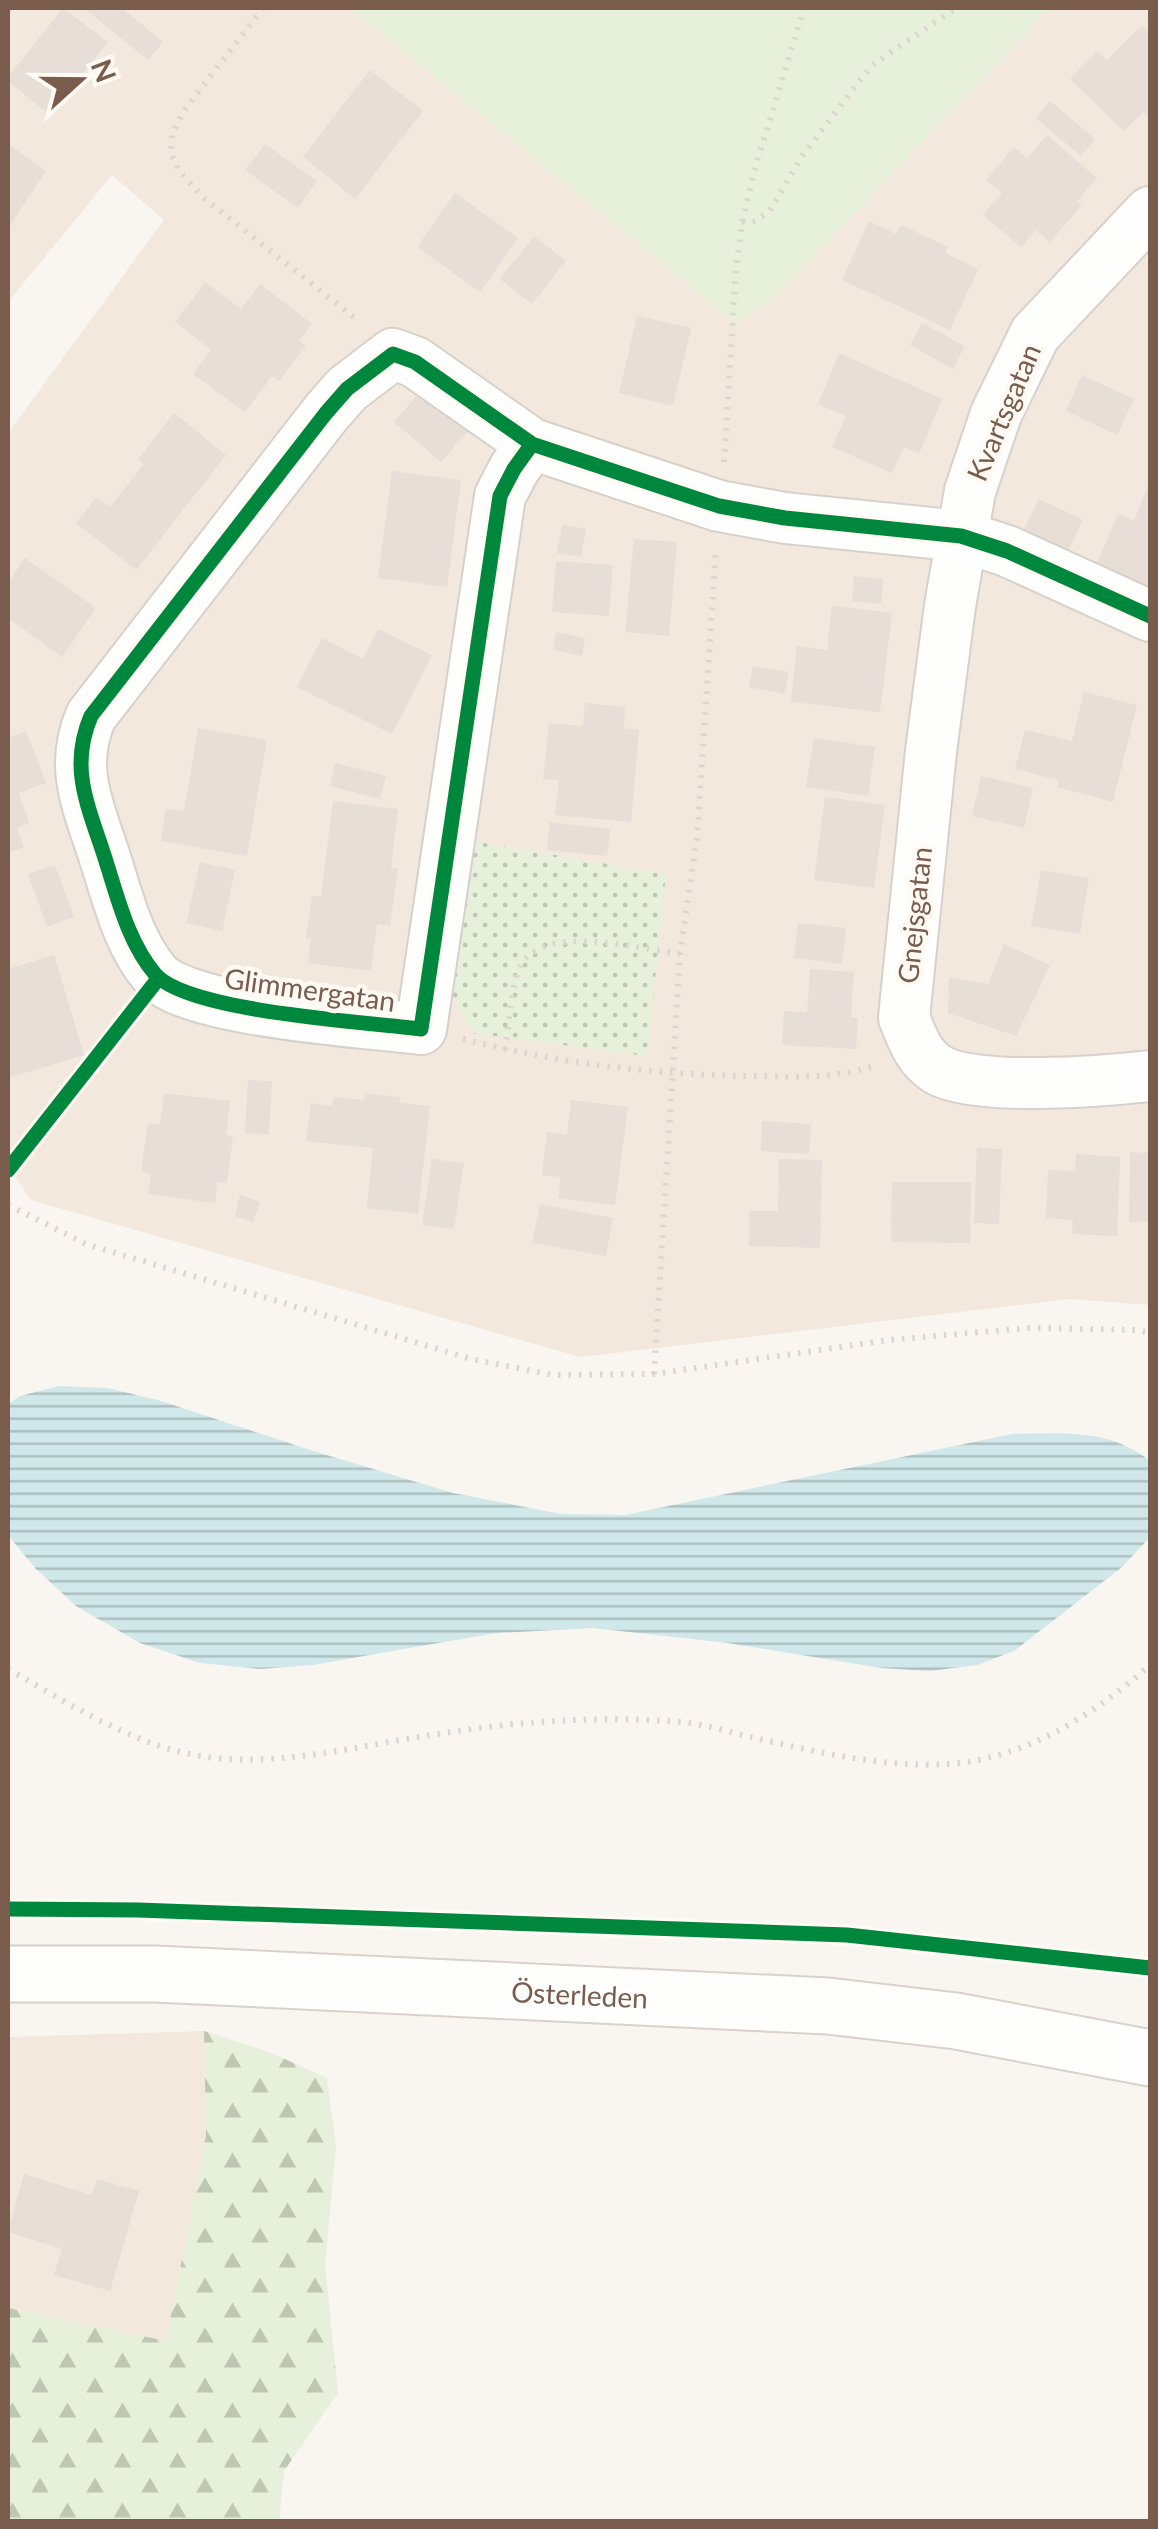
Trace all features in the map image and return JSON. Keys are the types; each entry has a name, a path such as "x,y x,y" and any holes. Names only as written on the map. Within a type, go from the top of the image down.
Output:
{"main road":[{"name":"Österleden","path":"8,1974 155,1974 828,2006 956,2020 1150,2058"}],"street":[{"name":"Kvartsgatan","path":"961,536 970,490 996,414 1035,334 1150,212"},
{"path":"393,354 441,378 532,444 719,506 785,518 961,536 1007,551 1150,616"},
{"name":"Glimmergatan","path":"393,354 374,366 326,413 91,716 81,741 80,766 86,800 130,933 158,978 187,995 225,1005 421,1028 500,496 532,444"},
{"name":"Gnejsgatan","path":"920,1054 904,1018 931,750 961,536"},
{"path":"920,1054 938,1070 972,1080 1106,1080 1150,1076"}],"path":[{"path":"263,8 183,112 172,134 171,154 180,172 204,198 358,321 393,354"},
{"path":"654,1374 680,954 697,838 736,268 756,165 804,8"},
{"path":"742,222 754,221 769,212 802,156 871,66 956,8"},
{"path":"505,1050 518,970 533,952 568,939 680,954"},
{"path":"421,1028 505,1050 674,1075 835,1078 920,1054"},
{"path":"8,1206 86,1244 471,1359 553,1375 654,1374 889,1340 1028,1328 1150,1333"},
{"path":"8,1668 98,1720 152,1744 215,1758 249,1761 467,1729 560,1720 633,1720 686,1722 845,1756 928,1764 972,1761 1018,1748 1067,1727 1117,1694 1150,1665"}],"shaded area":[{"path":"8,8 1150,8 1150,1305 1069,1299 581,1357 31,1200 8,1166 8,433 164,220 112,175 8,302"},
{"path":"204,2031 206,2135 166,2342 8,2308 8,2037"}],"green space":[{"path":"351,8 1050,8 773,299 735,323"},
{"path":"472,841 666,874 647,1056 473,1033 448,988"},
{"path":"204,2031 269,2052 327,2078 336,2147 325,2265 338,2393 284,2471 279,2521 8,2521 8,2308 166,2341 206,2135"}],"water":[{"path":"59,1386 107,1388 158,1400 453,1493 561,1514 625,1515 1012,1434 1084,1435 1118,1443 1150,1461 1150,1537 1122,1567 1014,1651 977,1665 930,1671 881,1668 728,1643 593,1628 496,1633 312,1665 260,1669 200,1663 140,1643 76,1606 35,1568 8,1535 8,1404 20,1396"}],"building":[{"path":"63,8 108,42 50,115 8,77"},
{"path":"84,8 122,8 163,42 148,60"},
{"path":"1142,25 1150,33 1150,119 1143,112 1124,131 1070,79 1097,51 1107,60"},
{"path":"370,70 423,111 355,199 303,157"},
{"path":"1050,101 1095,139 1081,156 1036,118"},
{"path":"1047,135 1097,178 1077,201 1082,205 1050,242 1036,230 1021,247 983,215 1002,193 986,180 1014,147 1027,158"},
{"path":"8,144 46,171 8,228"},
{"path":"265,144 317,181 298,208 245,170"},
{"path":"455,193 518,238 480,292 417,247"},
{"path":"869,221 896,234 901,225 948,247 945,253 978,269 950,330 842,280"},
{"path":"534,236 566,261 532,304 500,279"},
{"path":"205,282 241,309 260,284 312,324 299,341 306,346 279,381 272,376 245,412 193,374 211,350 175,322"},
{"path":"637,316 691,328 673,406 619,393"},
{"path":"922,323 965,346 953,369 910,345"},
{"path":"839,353 942,399 919,454 904,447 892,473 832,447 846,416 818,404"},
{"path":"1082,375 1134,399 1117,435 1066,411"},
{"path":"421,391 468,431 441,462 394,422"},
{"path":"174,413 226,455 136,570 76,523 96,497 110,507 144,464 138,459"},
{"path":"392,471 461,480 447,587 378,578"},
{"path":"1150,480 1150,602 1091,577 1118,514 1134,521"},
{"path":"1039,499 1083,520 1062,563 1018,542"},
{"path":"562,525 586,529 581,557 557,553"},
{"path":"634,539 677,542 669,636 625,632"},
{"path":"25,558 96,608 62,657 8,618 8,583"},
{"path":"556,561 613,565 609,616 552,612"},
{"path":"854,576 883,579 881,604 852,601"},
{"path":"832,606 892,613 880,712 791,702 797,646 827,650"},
{"path":"378,629 432,655 392,734 297,687 322,638 363,659"},
{"path":"556,632 585,638 582,656 553,650"},
{"path":"753,666 788,672 785,694 749,687"},
{"path":"1084,692 1137,705 1113,802 1057,787 1058,780 1015,769 1025,730 1072,741"},
{"path":"585,703 625,707 624,728 639,730 631,822 555,815 559,780 543,779 549,723 583,726"},
{"path":"198,728 267,740 247,856 161,841 166,809 184,811"},
{"path":"26,731 46,783 19,793 29,823 17,828 24,847 8,853 8,738"},
{"path":"814,738 875,747 868,796 806,787"},
{"path":"335,763 386,776 380,799 330,786"},
{"path":"981,776 1033,788 1024,828 972,816"},
{"path":"825,797 885,805 874,888 814,880"},
{"path":"333,801 398,809 391,868 398,868 390,926 377,924 371,971 308,963 311,938 306,938 312,896 321,897"},
{"path":"550,822 610,829 607,856 547,850"},
{"path":"200,862 235,870 222,931 186,923"},
{"path":"55,865 74,917 47,927 28,874"},
{"path":"1041,870 1089,878 1080,934 1031,926"},
{"path":"798,923 846,928 842,964 794,958"},
{"path":"1004,944 1050,965 1016,1036 948,1013 949,977 988,984"},
{"path":"54,955 84,1055 8,1078 8,969"},
{"path":"810,969 854,972 851,1017 858,1018 856,1049 782,1045 784,1011 807,1012"},
{"path":"248,1080 272,1081 269,1135 245,1133"},
{"path":"164,1093 230,1101 226,1135 233,1136 227,1183 217,1182 215,1203 148,1194 151,1174 141,1172 148,1123 160,1125"},
{"path":"365,1093 430,1106 418,1214 367,1208 373,1148 306,1141 311,1103 332,1106 333,1097 364,1100"},
{"path":"571,1100 628,1107 615,1205 558,1198 561,1177 542,1175 547,1132 567,1135"},
{"path":"762,1121 811,1124 809,1154 761,1151"},
{"path":"977,1148 1002,1149 999,1224 974,1223"},
{"path":"1130,1152 1150,1153 1150,1222 1129,1222"},
{"path":"1076,1154 1120,1157 1117,1236 1072,1234 1073,1220 1046,1218 1048,1170 1075,1171"},
{"path":"432,1159 464,1163 454,1229 422,1225"},
{"path":"779,1159 822,1160 820,1248 749,1246 749,1211 778,1211"},
{"path":"892,1182 971,1182 970,1243 891,1242"},
{"path":"240,1195 260,1202 253,1222 235,1216"},
{"path":"540,1204 613,1218 606,1256 532,1243"},
{"path":"24,2174 92,2195 97,2179 139,2191 110,2291 54,2275 62,2249 8,2232"}],"cycle path":[{"path":"532,444 415,362 393,354 347,389 326,413 91,716 82,751 83,783 123,914 136,946 155,974 174,987 239,1006 421,1029 500,496 532,444 719,506 785,518 961,536 1007,551 1150,616"},
{"path":"8,1170 158,979"},
{"path":"8,1909 138,1910 847,1935 1150,1968"}]}
